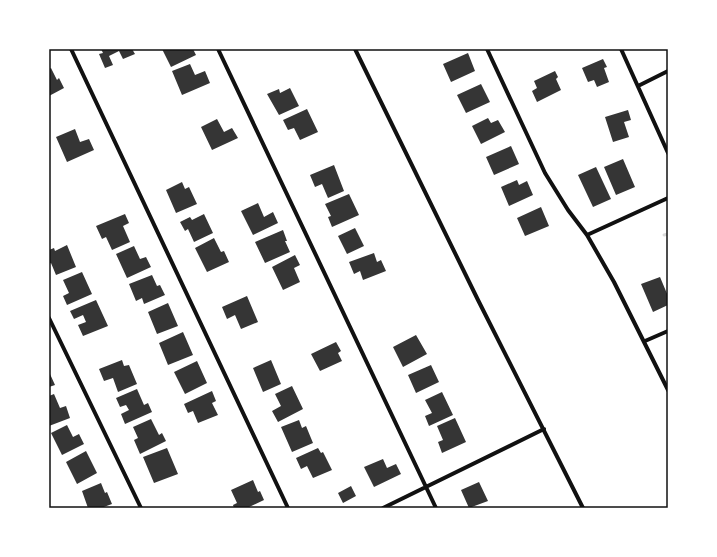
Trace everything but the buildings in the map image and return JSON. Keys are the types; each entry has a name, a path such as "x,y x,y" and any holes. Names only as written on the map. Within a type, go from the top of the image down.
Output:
{"street":[{"path":"71,49 288,508"},
{"path":"218,49 436,508"},
{"path":"355,49 478,300 583,508"},
{"path":"487,49 545,173 568,210 587,235 614,282 645,341 668,390"},
{"path":"621,49 668,152"},
{"path":"638,86 668,71"},
{"path":"587,235 668,198"},
{"path":"49,318 141,508"},
{"path":"645,341 668,331"},
{"path":"383,508 544,429"}],"waterway":[{"path":"664,235 668,234"}]}
